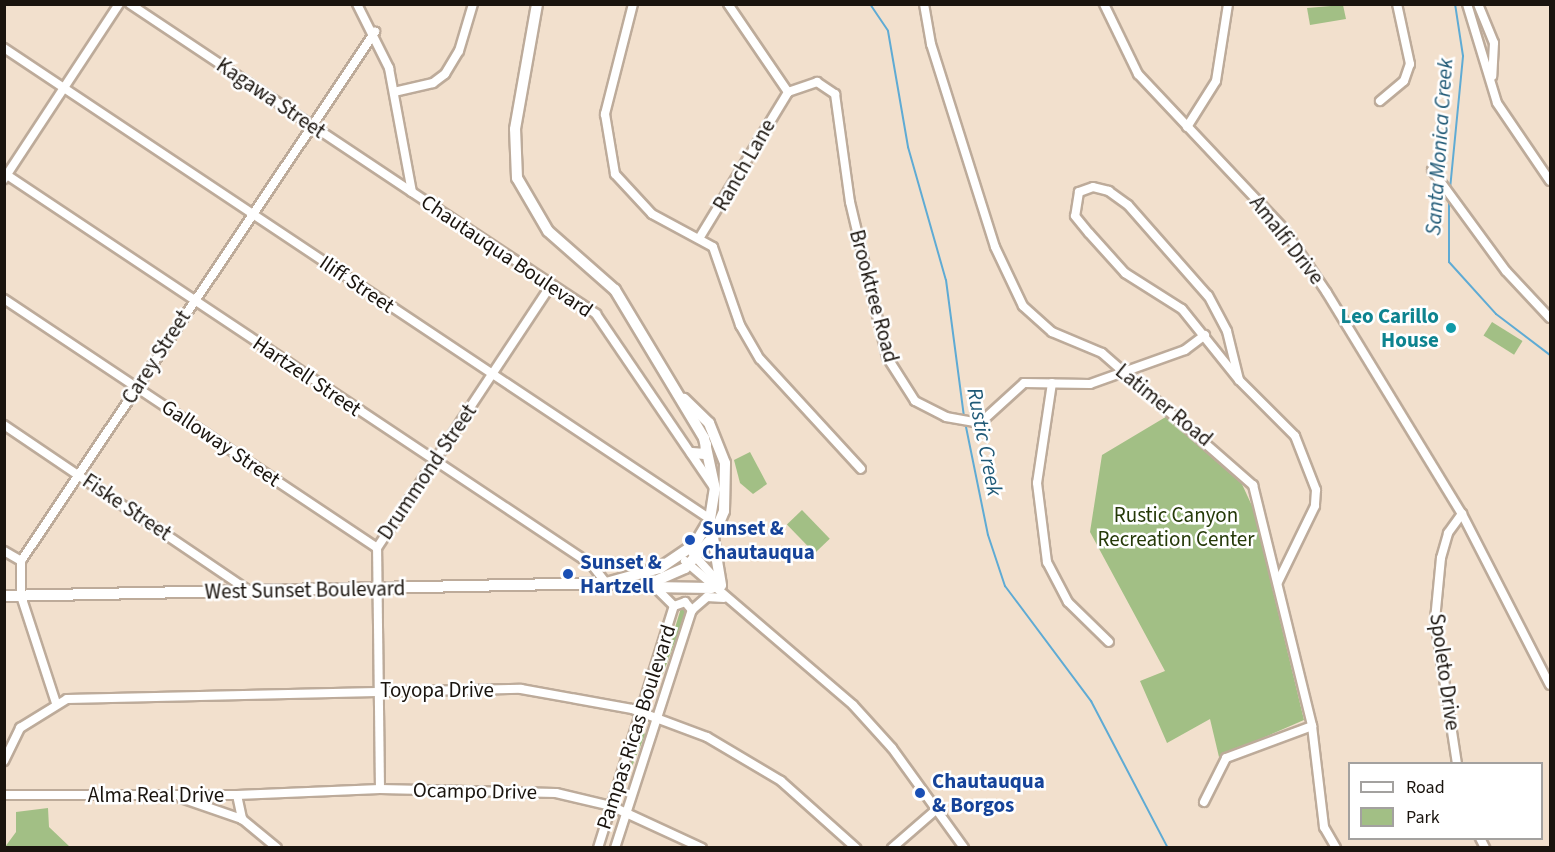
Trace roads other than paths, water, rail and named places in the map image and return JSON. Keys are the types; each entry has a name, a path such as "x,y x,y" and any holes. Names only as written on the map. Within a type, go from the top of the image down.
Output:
{"main road":[{"name":"West Sunset Boulevard","path":"4,596 376,590 606,583 660,568 688,557 710,519 715,489 704,438 684,398 615,290 548,231 524,197 516,167 515,129 537,4"},
{"name":"West Sunset Boulevard","path":"606,583 622,588 644,586 688,557 713,537 724,512 725,463 709,423 684,398"},
{"path":"692,453 705,454 704,438"},
{"path":"644,586 656,588 717,586 713,537"}],"street":[{"path":"5,176 119,4"},
{"name":"Kagawa Street","path":"130,4 412,192"},
{"name":"Chautauqua Boulevard","path":"357,4 375,32 394,92 412,192 551,285 609,328 715,489"},
{"path":"394,92 433,83 445,74 459,51 473,4"},
{"path":"633,4 605,114 611,163 643,207 700,237 717,255 740,325 759,358 861,469"},
{"path":"728,4 788,92"},
{"name":"Latimer Road","path":"924,4 931,44 1005,277 1037,323 1102,353 1175,412 1252,485 1312,726 1319,804 1336,848"},
{"name":"Amalfi Drive","path":"1104,4 1131,64 1283,228 1462,514 1551,685"},
{"path":"1187,127 1216,81 1228,4"},
{"path":"1380,101 1404,81 1410,63 1397,4"},
{"path":"1467,4 1472,32 1492,76 1505,118 1551,181"},
{"path":"1478,4 1494,43 1492,76"},
{"name":"Carey Street","path":"21,561 250,212 375,32"},
{"name":"Iliff Street","path":"4,48 710,519"},
{"name":"Brooktree Road","path":"788,92 816,82 835,94 854,224 887,357 910,396 970,425 986,420 1024,383 1090,384 1119,369 1185,350 1205,335"},
{"name":"Ranch Lane","path":"700,237 788,92"},
{"path":"1432,170 1506,271 1551,318"},
{"name":"Hartzell Street","path":"5,176 592,565 606,583"},
{"path":"1239,380 1227,331 1208,296 1128,205 1101,189 1079,192 1075,216 1089,233 1125,273 1182,309 1239,380 1295,436 1316,490 1315,506 1278,582"},
{"name":"Drummond Street","path":"380,789 377,548 551,285"},
{"name":"Galloway Street","path":"4,299 377,548"},
{"path":"1052,383 1036,483 1047,562 1068,602 1108,642"},
{"name":"Fiske Street","path":"4,425 249,591"},
{"name":"Spoleto Drive","path":"1457,762 1435,620 1441,558 1448,533 1462,514"},
{"path":"4,550 21,561 21,596 56,703"},
{"path":"688,557 731,599 853,705 938,808 963,848"},
{"name":"Pampas Ricas Boulevard","path":"656,588 674,606"},
{"name":"Pampas Ricas Boulevard","path":"615,848 692,610 712,596 731,599"},
{"name":"Pampas Ricas Boulevard","path":"674,606 685,602 692,610"},
{"name":"Pampas Ricas Boulevard","path":"598,848 674,606"},
{"name":"Toyopa Drive","path":"4,761 20,728 56,703 110,696 521,690 642,712 707,737 781,781 856,848"},
{"path":"1204,802 1226,758 1312,726"},
{"name":"Ocampo Drive","path":"237,795 380,789 524,790 611,806 702,848"},
{"name":"Alma Real Drive","path":"4,795 237,795 242,819 277,848"},
{"path":"175,795 242,819"},
{"path":"892,848 938,808"}],"waterway":[{"name":"Rustic Creek","path":"870,4 888,31 908,147 946,280 964,417"},
{"name":"Santa Monica Creek","path":"1450,189 1463,56 1455,4"},
{"name":"Santa Monica Creek","path":"1449,198 1449,262 1496,314 1550,355"},
{"name":"Rustic Creek","path":"965,422 988,535 1005,586 1091,701 1168,848"}],"place":[{"name":"Leo Carillo House","path":"1451,328"},
{"name":"Sunset & Chautauqua","path":"690,540"},
{"name":"Sunset & Hartzell","path":"568,574"},
{"name":"Chautauqua & Borgos","path":"920,793"}],"park label":[{"name":"Rustic Canyon Recreation Center","path":"1176,527"}]}
